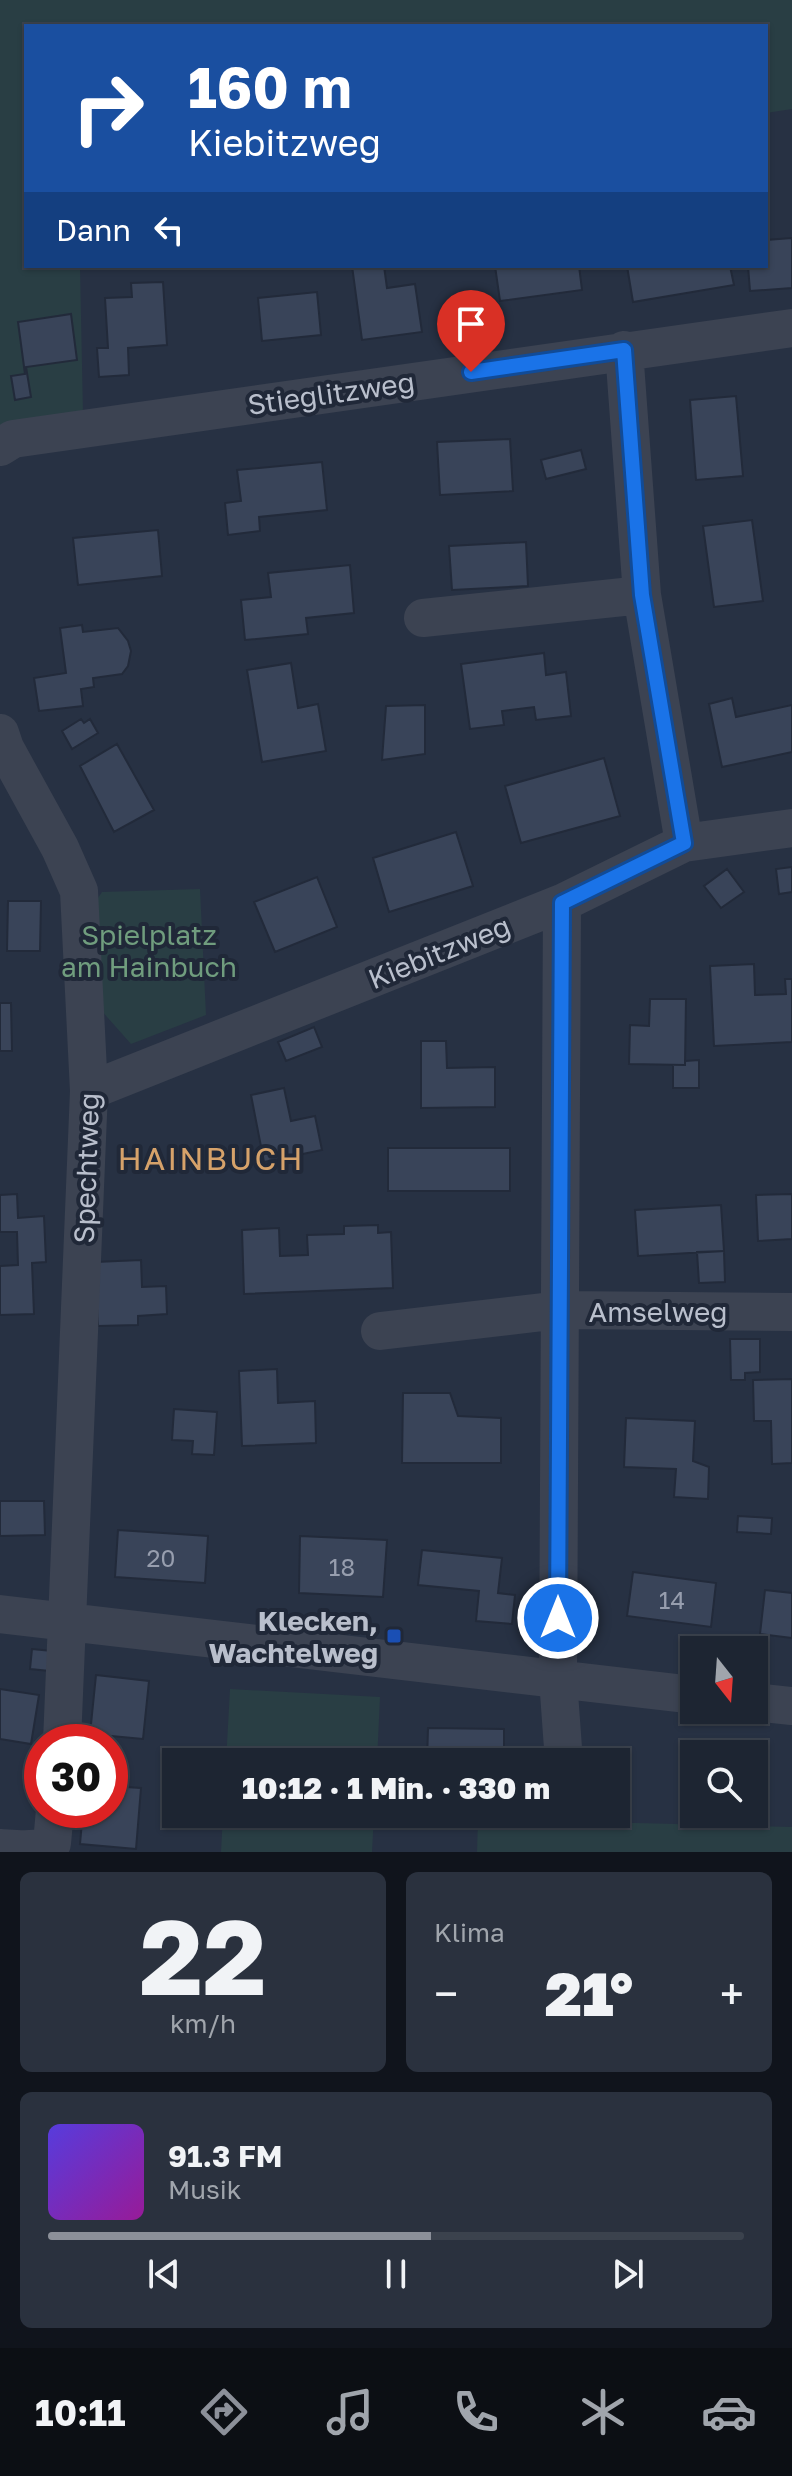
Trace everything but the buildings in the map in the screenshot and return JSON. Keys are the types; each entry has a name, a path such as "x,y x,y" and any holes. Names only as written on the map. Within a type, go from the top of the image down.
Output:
{"street":[{"name":"Stieglitzweg","path":"7,443 624,350 792,328"},
{"path":"624,350 642,595 684,843"},
{"path":"423,618 642,595"},
{"name":"Spechtweg","path":"0,733 79,891 89,1091 63,1724"},
{"name":"Kiebitzweg","path":"89,1091 562,903 684,843 792,828"},
{"path":"562,903 558,1679 563,1748"},
{"name":"Amselweg","path":"380,1331 560,1310 792,1312"},
{"path":"0,1614 680,1693"},
{"path":"768,1703 792,1706"},
{"path":"0,1848 33,1850 46,1847 52,1843 53,1828"}],"green space":[{"path":"0,0 792,0 792,109 768,113 768,24 24,24 24,268 80,268 83,413 0,429"},
{"name":"Spielplatz am Hainbuch","path":"200,889 206,1015 131,1044 100,1009 89,911 102,892"},
{"path":"230,1689 380,1697 378,1748 227,1748"},
{"path":"630,1823 680,1824 680,1828 792,1827 792,1852 477,1852 478,1828 630,1828"},
{"path":"222,1828 373,1828 372,1852 221,1852"}],"place":[{"name":"Klecken, Wachtelweg","path":"394,1636"}],"district":[{"name":"HAINBUCH","path":"211,1158"}],"route":[{"path":"471,372 624,350 642,595 684,843 562,903 558,1618"}]}
